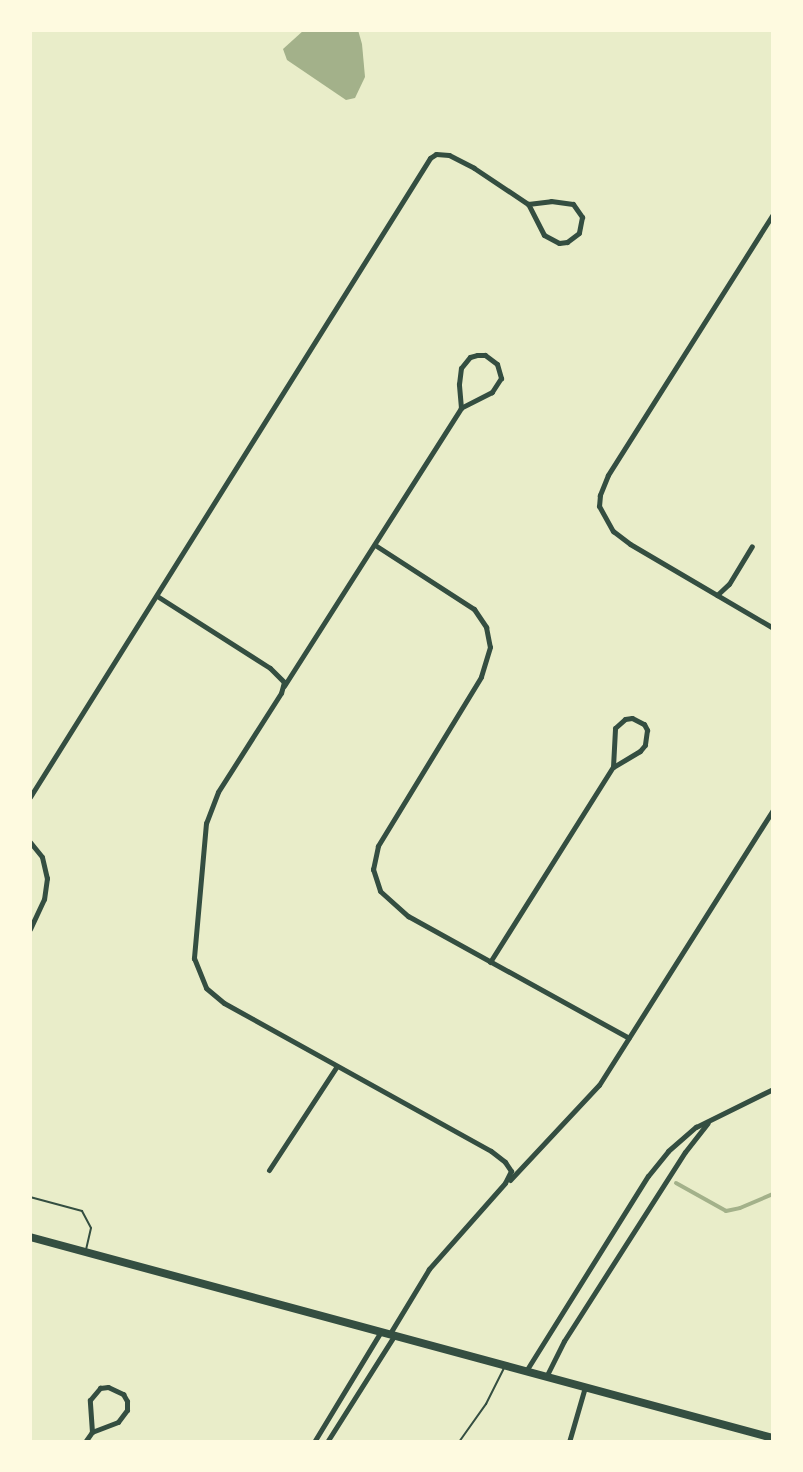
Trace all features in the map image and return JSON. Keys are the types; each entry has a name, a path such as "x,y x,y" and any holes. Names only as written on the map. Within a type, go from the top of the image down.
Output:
{"main road":[{"path":"30,1237 773,1438"}],"street":[{"path":"30,797 430,158 436,154 449,155 474,168 528,204 544,236 551,240 567,242 579,233 582,217 573,204 558,200 528,204"},
{"path":"773,214 608,474 600,495 600,506 613,531 773,628"},
{"path":"461,408 460,368 470,357 484,355 491,358 500,371 498,386 492,392 461,408 218,792 209,813 200,873 194,958 206,988 224,1003 505,1162 511,1171 510,1176 488,1203"},
{"path":"375,545 474,609 486,627 490,647 481,677 378,846 374,857 376,880 380,891 398,909 629,1038"},
{"path":"717,595 729,584 752,546"},
{"path":"157,596 277,673 284,682 283,688"},
{"path":"490,962 613,767 640,751 645,745 647,730 638,720 625,719 615,728 613,767"},
{"path":"327,1442 387,1335 429,1269 590,1095 629,1038 773,810"},
{"path":"30,843 42,857 47,878 44,899 30,928"},
{"path":"269,1170 337,1066"},
{"path":"526,1371 648,1176 677,1141 708,1122 773,1089"},
{"path":"546,1377 564,1341 685,1152 708,1122"},
{"path":"314,1442 367,1359 387,1335"},
{"path":"568,1442 585,1387"},
{"path":"85,1442 92,1432 118,1422 123,1417 127,1401 116,1389 100,1388 90,1400 92,1432"}],"lane":[{"path":"30,1197 82,1211 91,1228 85,1253"},
{"path":"459,1442 486,1404 505,1366"}],"shaded area":[{"path":"304,30 358,30 362,44 365,77 355,98 346,100 287,60 283,49"}],"waterway":[{"path":"676,1183 726,1211 740,1208 773,1194"}]}
